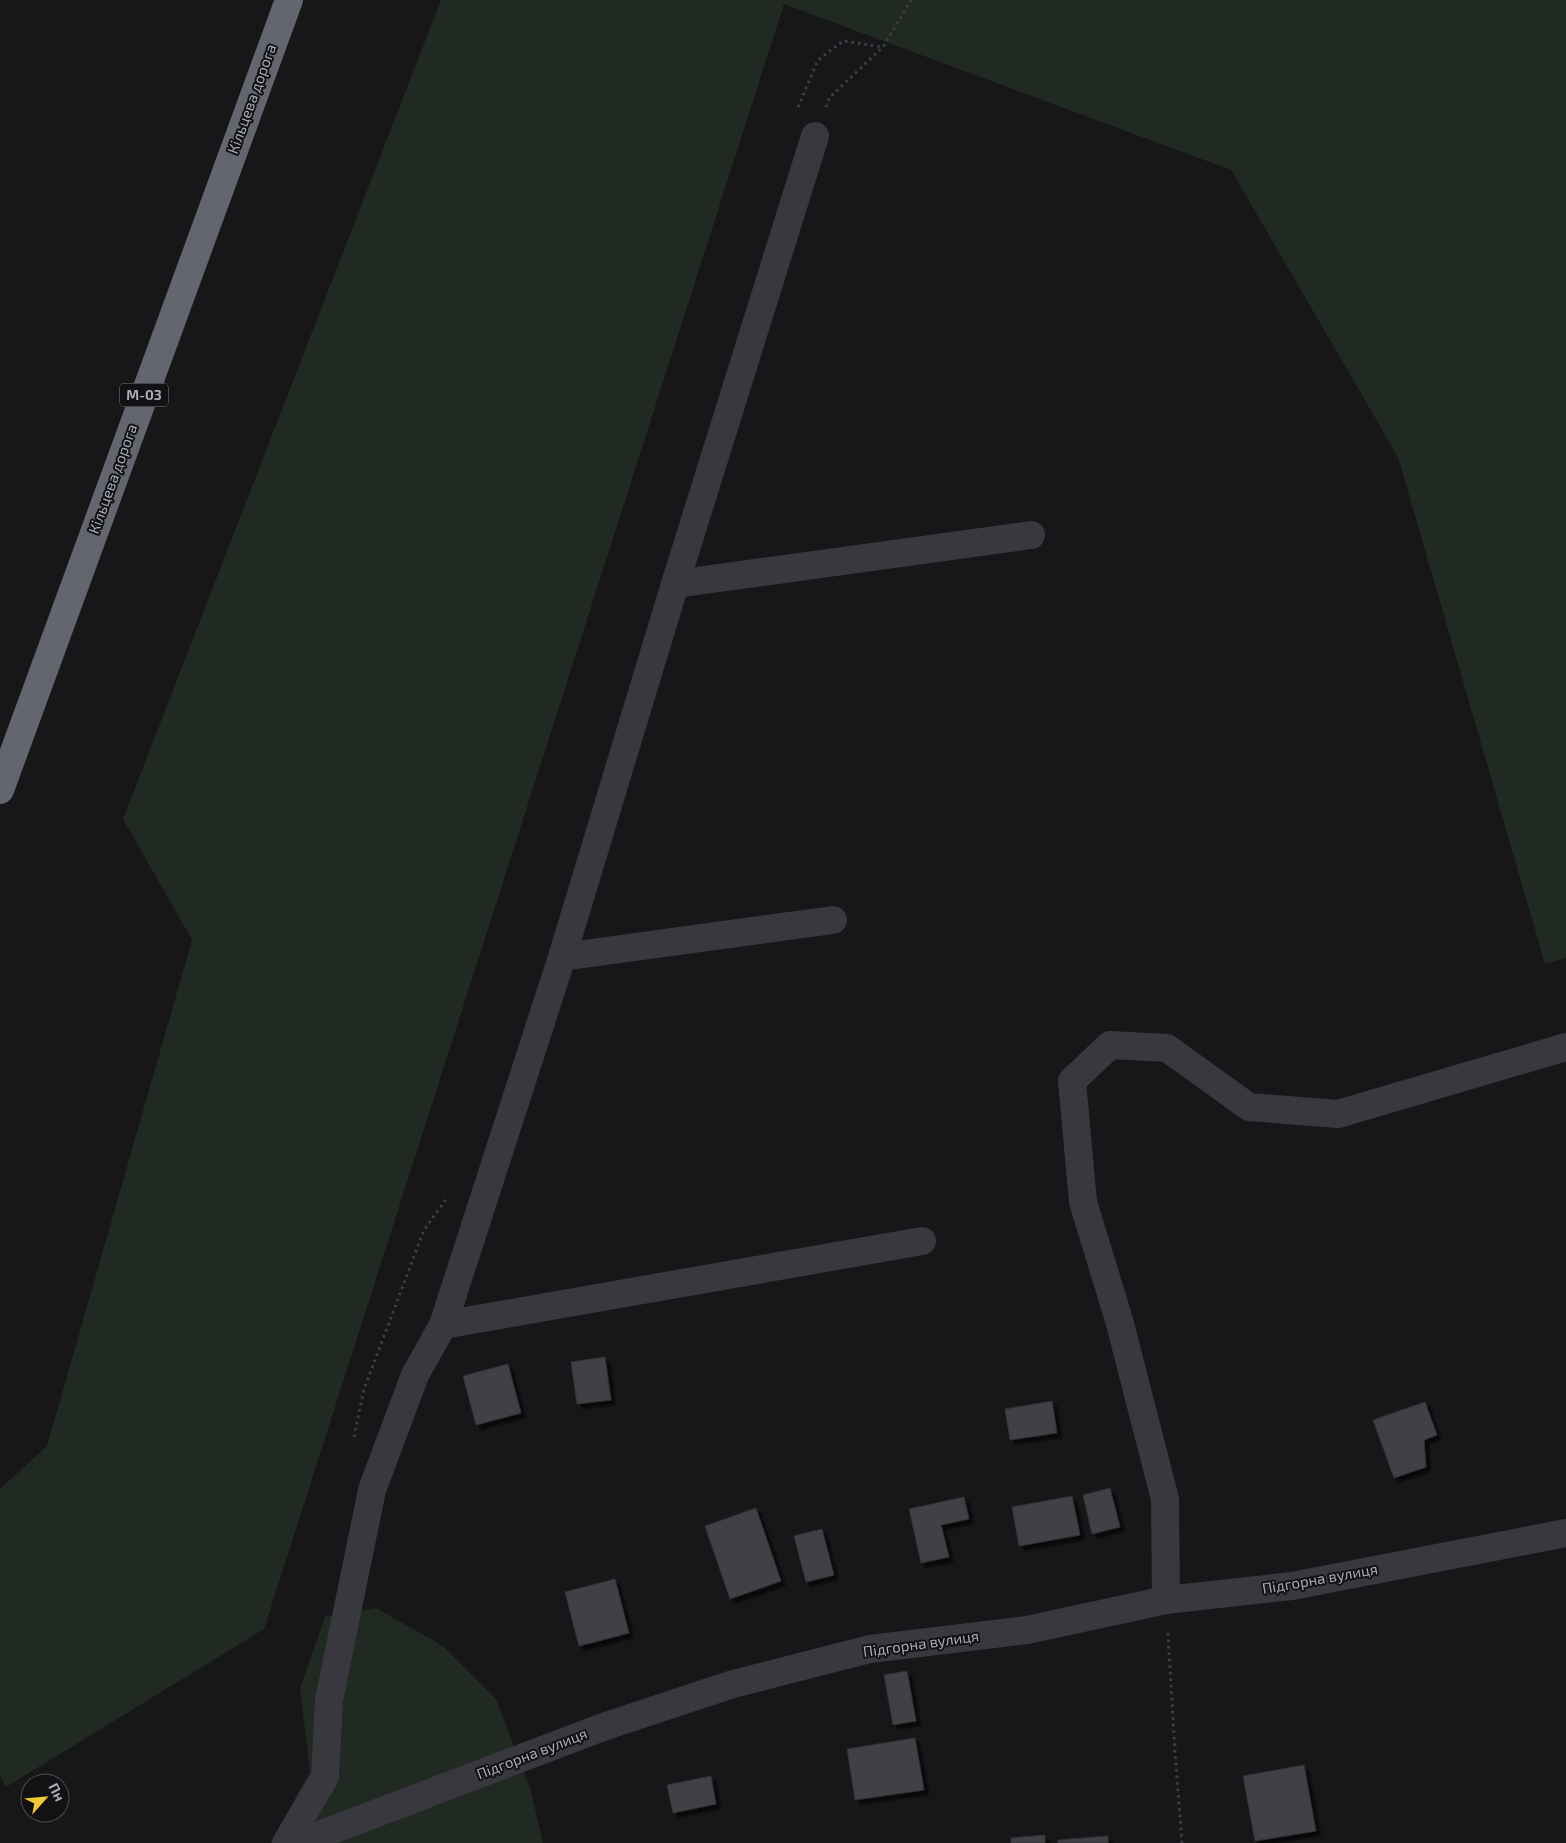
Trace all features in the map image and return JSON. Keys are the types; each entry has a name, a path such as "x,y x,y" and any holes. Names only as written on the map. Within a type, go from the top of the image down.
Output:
{"highway":[{"name":"Кільцева дорога","path":"0,790 288,0"}],"street":[{"path":"286,1843 324,1776 329,1700 372,1490 415,1375 443,1326 562,957 675,584 815,136"},
{"path":"675,584 1031,535"},
{"path":"562,957 833,920"},
{"path":"1166,1600 1165,1500 1119,1320 1083,1202 1072,1080 1110,1045 1167,1048 1249,1107 1338,1114 1566,1047"},
{"path":"443,1326 922,1241"},
{"name":"Підгорна вулиця","path":"298,1843 603,1728 733,1684 870,1649 1027,1630 1166,1600 1292,1586 1566,1534"}],"path":[{"path":"815,136 829,98 883,47 911,0"},
{"path":"1166,1600 1174,1752 1182,1843"}],"shaded area":[{"path":"441,0 1566,0 1566,958 1545,964 1398,457 1231,170 784,4 264,1629 29,1773 20,1773 20,1778 6,1787 0,1775 0,1489 47,1446 192,940 123,819"},
{"path":"376,1608 443,1646 496,1699 531,1791 543,1843 271,1843 310,1771 300,1688 325,1617"}],"building":[{"path":"605,1357 611,1400 577,1404 571,1362"},
{"path":"508,1364 521,1413 476,1425 463,1376"},
{"path":"1052,1401 1057,1433 1010,1440 1005,1409"},
{"path":"1425,1402 1437,1435 1424,1440 1426,1467 1394,1478 1373,1420"},
{"path":"1110,1488 1120,1527 1092,1534 1083,1495"},
{"path":"1072,1496 1080,1535 1019,1546 1012,1507"},
{"path":"964,1497 969,1519 941,1525 949,1557 921,1563 909,1509"},
{"path":"756,1508 781,1581 730,1599 705,1526"},
{"path":"822,1529 834,1575 806,1582 794,1536"},
{"path":"615,1579 629,1633 579,1646 565,1592"},
{"path":"907,1671 916,1721 893,1725 884,1675"},
{"path":"915,1738 924,1790 855,1800 847,1749"},
{"path":"1304,1765 1316,1831 1255,1841 1243,1776"},
{"path":"711,1776 716,1804 673,1813 667,1785"},
{"path":"1045,1835 1045,1843 1011,1843 1011,1838"},
{"path":"1108,1836 1108,1843 1058,1843 1058,1840"}]}
